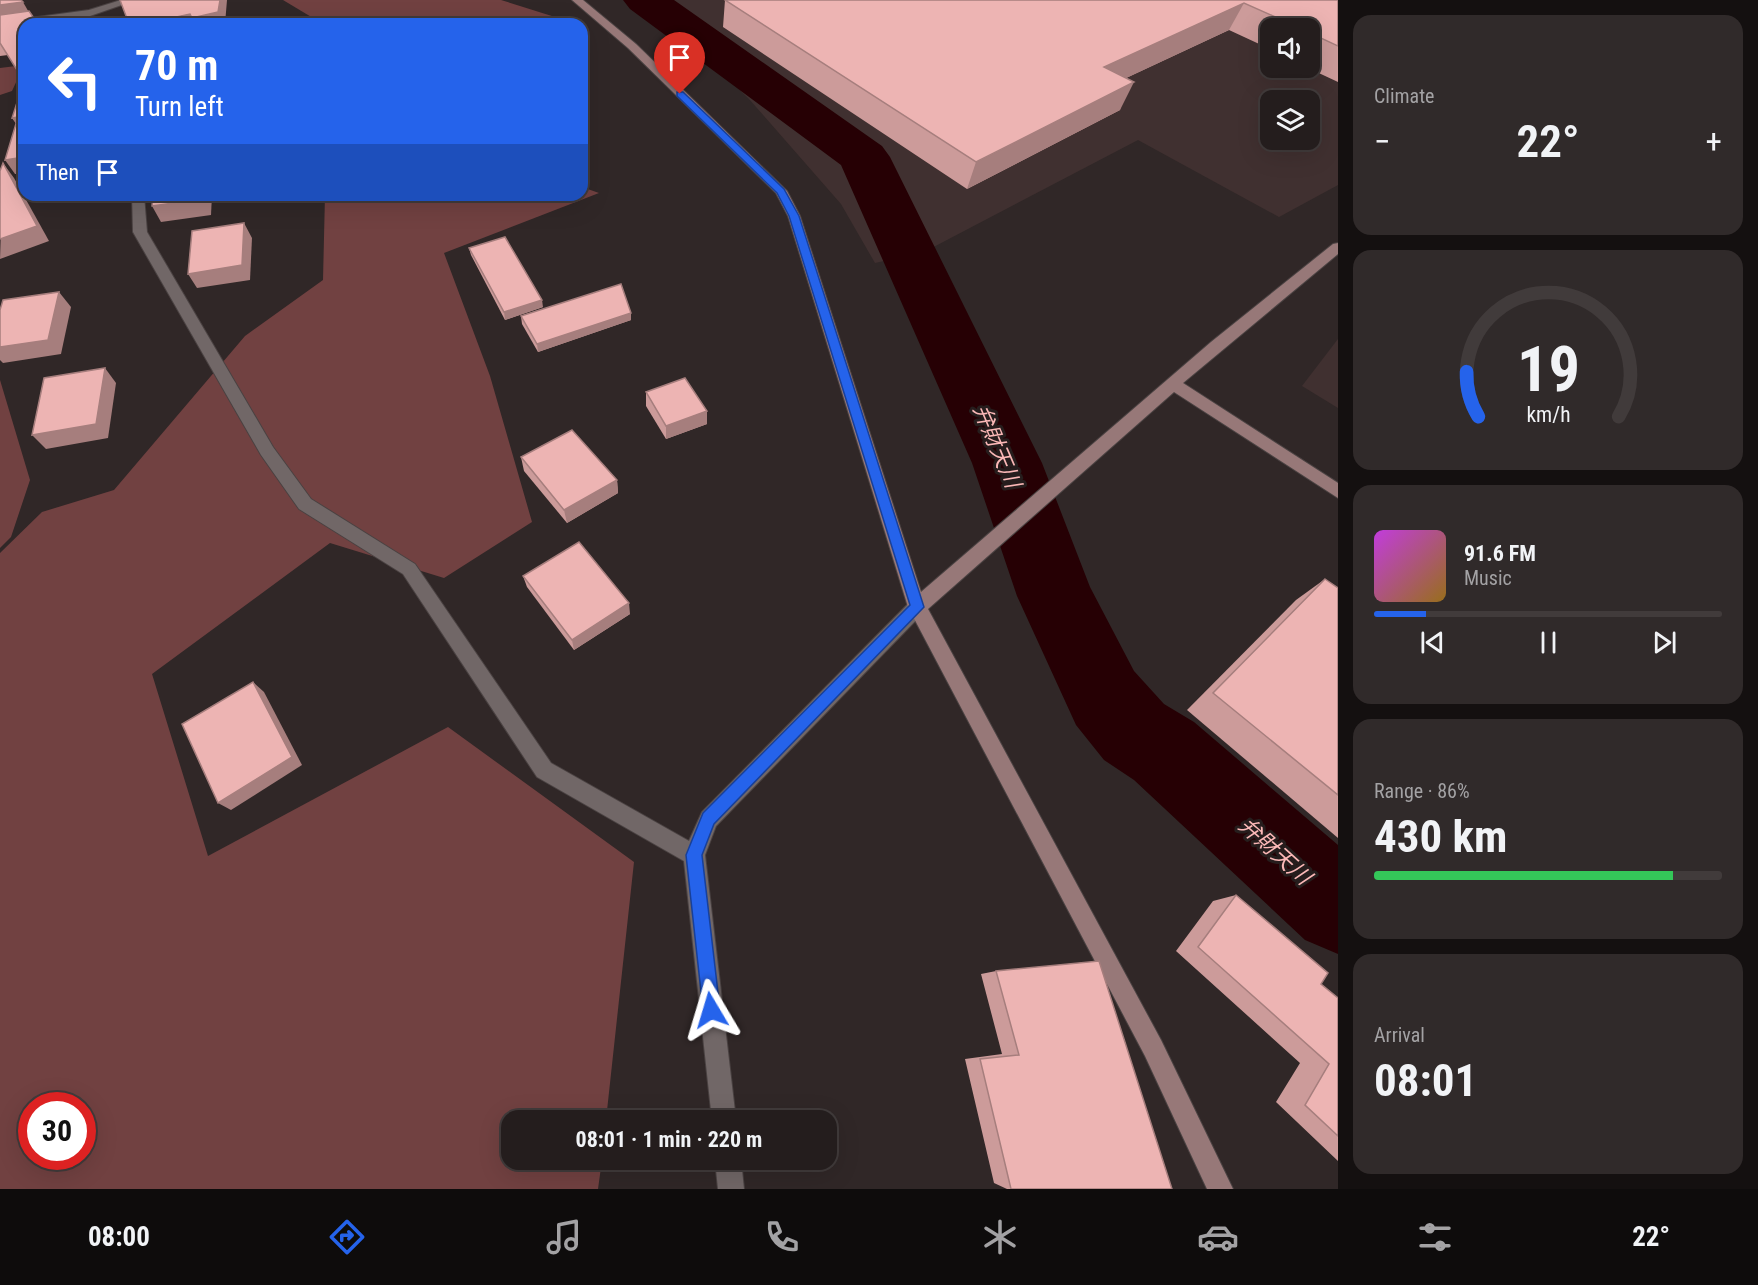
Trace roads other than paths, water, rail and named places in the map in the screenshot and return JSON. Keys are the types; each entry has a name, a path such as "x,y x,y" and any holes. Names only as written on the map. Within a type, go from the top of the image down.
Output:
{"street":[{"path":"52,18 90,13 131,0"},
{"path":"577,0 632,46 781,191 794,216 917,607 1153,1048 1220,1189"},
{"path":"90,13 95,18"},
{"path":"0,25 18,23"},
{"path":"138,201 140,232 267,451 305,504 410,569 544,770 694,855"},
{"path":"723,1110 694,855 709,819 917,607 964,564 1040,501 1216,346 1338,247"},
{"path":"1173,384 1338,491"},
{"path":"729,1170 731,1189"}],"waterway":[{"name":"弁財天川","path":"645,0 864,157 1007,463 1055,596 1105,698 1134,732 1164,751 1338,907"}]}
